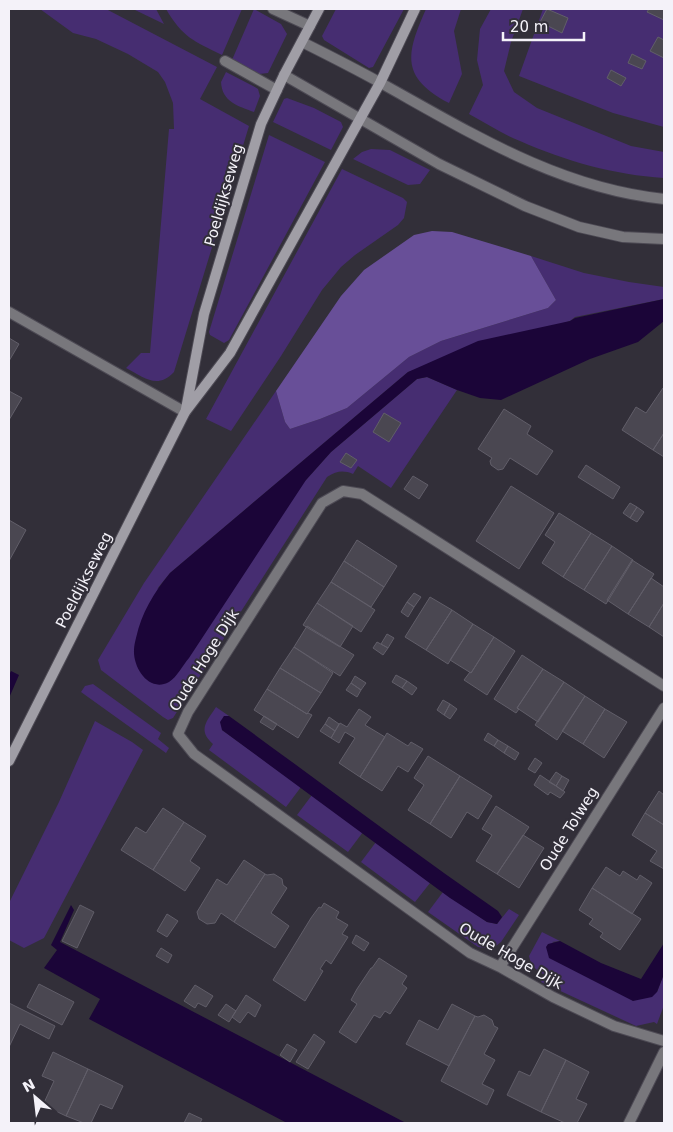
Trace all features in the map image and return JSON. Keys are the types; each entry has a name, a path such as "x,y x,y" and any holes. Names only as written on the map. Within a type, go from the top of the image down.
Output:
{"main road":[{"name":"Poeldijkseweg","path":"186,412 204,314 261,124 284,75 319,9"},
{"name":"Poeldijkseweg","path":"9,761 186,412 230,353 380,83 415,9"}],"street":[{"path":"273,9 310,26"},
{"path":"302,42 458,127 540,167 589,185 632,196 664,199"},
{"path":"225,61 277,90"},
{"path":"284,75 439,164 525,206 578,227 623,237 664,238"},
{"path":"9,312 186,412"},
{"name":"Oude Hoge Dijk","path":"664,686 362,494 343,491 322,503 188,712 178,734 194,754 470,953 500,967 553,998 614,1026 664,1041"},
{"name":"Oude Tolweg","path":"500,967 664,708"},
{"path":"629,1123 664,1052"}],"shaded area":[{"path":"40,9 106,9 217,67 200,99 249,126 174,372 162,380 150,380 126,368 141,353 150,353 169,129 174,129 173,103 165,82 158,72 128,54 96,39 73,33"},
{"path":"133,9 156,9 164,24"},
{"path":"166,9 242,9 222,55 190,38 172,19"},
{"path":"254,9 281,24 287,34 268,73 259,74 232,60"},
{"path":"336,9 404,9 373,67 369,68 324,40 322,36"},
{"path":"426,9 461,9 454,31 462,74 449,103 422,84 415,74 412,63 414,39"},
{"path":"491,9 523,9 511,42 504,71 514,92 537,108 631,146 664,152 664,178 627,174 572,161 513,138 469,114 483,85 477,60 480,29"},
{"path":"543,9 664,9 664,127 613,113 519,76"},
{"path":"226,72 258,89 260,96 254,112 232,102 224,94 221,82"},
{"path":"287,98 314,108 341,122 343,127 331,150 273,122 284,99"},
{"path":"269,135 325,162 229,340 224,343 210,335 209,332"},
{"path":"371,149 390,150 430,170 420,184 408,185 353,159 362,152"},
{"path":"342,169 403,198 407,202 404,218 398,225 341,267 322,290 231,431 206,419"},
{"path":"432,231 452,232 531,256 556,300 548,308 441,341 409,357 347,408 290,429 285,422 276,391 341,296 364,270 414,235"},
{"path":"531,256 584,273 664,287 664,299 575,317 570,321 408,372 170,573 157,589 306,480 331,452 417,379 427,377 457,390 391,488 358,466 353,474 340,472 327,477 173,718 168,720 163,717 101,670 98,660 144,583 276,391 285,422 290,429 347,408 409,357 441,341 548,308 556,300"},
{"path":"664,299 664,321 638,342 590,359 501,400 480,398 427,377 417,379 331,452 306,480 175,677 162,685 155,684 144,677 139,671 134,657 138,629 158,588 170,573 408,372 478,341"},
{"path":"11,671 19,675 9,698 9,675"},
{"path":"93,684 161,733 158,739 169,748 166,753 81,692 85,686"},
{"path":"216,707 229,716 224,716 222,730 301,787 286,807 209,750 213,744 205,734 205,726"},
{"path":"224,716 229,716 498,911 502,917 497,924 487,922 450,898 222,730 220,722"},
{"path":"95,721 143,750 44,938 24,948 9,940 9,903 59,802"},
{"path":"312,795 363,832 348,852 297,815"},
{"path":"376,842 430,883 415,902 361,862"},
{"path":"443,892 487,922 497,924 509,909 519,915 501,942 496,946 478,947 428,912"},
{"path":"71,905 74,910 60,942 406,1123 287,1123 89,1019 100,999 44,968 57,950 51,945"},
{"path":"542,932 560,941 552,942 657,992 664,974 664,1005 657,1024 654,1022 636,1026 541,982 545,975 534,967 529,956"},
{"path":"560,941 601,963 641,979 664,943 664,974 657,992 652,997 633,1001 549,958 546,947 548,944"}],"building":[{"path":"547,9 568,18 562,33 540,22"},
{"path":"649,9 664,9 664,20 647,12"},
{"path":"658,37 664,40 664,58 650,51"},
{"path":"632,54 646,61 642,69 628,63"},
{"path":"611,70 626,78 621,86 607,78"},
{"path":"9,338 19,344 9,361"},
{"path":"663,388 664,433 653,450 622,430 636,407 646,413"},
{"path":"9,391 22,398 9,420"},
{"path":"504,409 531,426 527,434 553,451 537,475 510,458 503,469 498,470 491,465 490,461 492,458 478,449"},
{"path":"384,413 401,423 389,442 373,432"},
{"path":"664,433 664,457 653,450"},
{"path":"346,453 357,460 351,468 340,462"},
{"path":"586,465 620,487 613,499 578,477"},
{"path":"413,476 428,485 419,499 404,489"},
{"path":"511,486 554,513 519,569 476,541"},
{"path":"630,503 637,507 630,518 623,513"},
{"path":"637,507 644,512 637,522 630,518"},
{"path":"559,513 591,533 563,577 542,563 555,542 545,535"},
{"path":"9,520 26,530 9,561"},
{"path":"591,533 612,546 584,590 563,577"},
{"path":"357,540 397,566 384,587 344,561"},
{"path":"612,546 633,560 606,604 584,590"},
{"path":"632,560 654,574 628,614 607,600"},
{"path":"344,561 384,587 371,607 331,582"},
{"path":"651,578 664,587 664,603 649,627 628,614"},
{"path":"331,582 375,610 361,632 317,603"},
{"path":"414,593 421,597 414,607 407,602"},
{"path":"430,597 452,610 426,650 405,637"},
{"path":"407,602 414,607 408,617 401,612"},
{"path":"317,603 353,626 340,647 303,625"},
{"path":"664,603 664,637 649,627"},
{"path":"452,610 473,624 448,664 426,650"},
{"path":"473,624 494,637 471,673 450,660"},
{"path":"307,626 354,655 340,676 294,647"},
{"path":"387,634 394,638 388,648 381,644"},
{"path":"494,637 515,651 487,695 464,680 471,673"},
{"path":"377,642 388,648 383,655 373,648"},
{"path":"294,647 333,673 321,693 280,668"},
{"path":"522,655 543,669 517,708 519,709 516,713 494,699"},
{"path":"280,668 321,693 307,714 267,689"},
{"path":"543,669 564,682 538,722 517,708"},
{"path":"396,675 407,681 402,688 392,682"},
{"path":"355,676 366,683 361,690 351,683"},
{"path":"407,681 417,688 412,695 402,688"},
{"path":"564,682 585,696 557,740 535,725"},
{"path":"351,683 361,690 357,697 346,690"},
{"path":"267,689 307,714 312,715 298,738 254,710"},
{"path":"585,696 605,709 583,744 562,731"},
{"path":"443,700 450,704 444,715 437,710"},
{"path":"450,704 457,709 450,719 444,715"},
{"path":"359,709 371,717 365,725 385,737 360,777 339,763 355,738 345,732 339,743 331,738 340,723 347,727"},
{"path":"605,709 627,722 604,758 583,744"},
{"path":"264,716 277,724 273,730 260,722"},
{"path":"329,717 339,724 335,731 325,724"},
{"path":"325,724 335,731 331,738 320,731"},
{"path":"387,733 408,746 411,742 423,749 408,772 398,766 382,791 360,777"},
{"path":"488,733 498,740 494,746 484,740"},
{"path":"498,740 508,746 504,753 494,746"},
{"path":"508,746 519,753 515,760 504,753"},
{"path":"428,756 460,776 430,824 408,810 424,785 414,778"},
{"path":"535,758 542,763 535,773 528,769"},
{"path":"556,772 562,776 556,786 549,782"},
{"path":"540,775 565,792 560,798 550,792 548,795 534,785"},
{"path":"460,776 492,796 478,819 467,812 451,838 430,824"},
{"path":"562,776 569,780 563,791 556,786"},
{"path":"659,791 664,795 664,825 645,813"},
{"path":"496,806 529,827 497,874 476,861 492,835 482,829"},
{"path":"163,808 184,822 153,870 121,850 136,827 146,833"},
{"path":"645,813 664,825 664,869 650,861 657,851 632,835"},
{"path":"184,822 206,836 190,861 200,868 185,891 153,870"},
{"path":"523,835 544,848 519,888 497,874"},
{"path":"244,860 265,874 234,922 221,913 215,923 207,924 199,919 197,912 217,879 227,885"},
{"path":"606,867 620,876 623,871 637,880 640,875 652,883 632,914 592,888"},
{"path":"265,874 274,874 282,879 283,885 287,888 271,913 289,926 275,948 234,922"},
{"path":"592,888 641,919 620,950 600,937 603,933 589,924 593,919 579,910"},
{"path":"324,903 339,912 336,918 348,925 342,934 348,937 331,964 326,960 320,969 323,971 305,1001 273,980 311,918"},
{"path":"80,905 94,912 77,948 62,941"},
{"path":"167,914 178,921 167,937 157,931"},
{"path":"356,935 369,943 364,951 352,943"},
{"path":"161,948 172,955 168,963 156,956"},
{"path":"379,958 407,976 402,984 407,988 390,1014 385,1011 380,1018 374,1015 356,1043 339,1032 357,1004 351,1000"},
{"path":"39,984 74,1002 62,1025 27,1007"},
{"path":"195,985 213,996 206,1007 198,1003 195,1008 184,1001"},
{"path":"246,995 261,1005 255,1017 248,1012 240,1023 232,1017"},
{"path":"9,1003 55,1026 49,1039 20,1024 9,1047"},
{"path":"226,1004 236,1011 229,1022 218,1015"},
{"path":"452,1004 475,1016 449,1066 406,1044 419,1020 438,1030"},
{"path":"484,1015 492,1020 494,1026 498,1028 484,1054 495,1060 482,1084 494,1090 487,1105 441,1081 475,1016"},
{"path":"314,1034 325,1042 308,1069 296,1062"},
{"path":"287,1044 297,1050 290,1062 280,1055"},
{"path":"544,1049 566,1060 541,1112 507,1095 519,1071 530,1076"},
{"path":"53,1052 88,1069 66,1116 43,1105 54,1081 42,1076"},
{"path":"566,1060 589,1072 576,1099 587,1104 577,1123 565,1123 541,1112"},
{"path":"88,1069 123,1086 112,1109 100,1104 91,1123 84,1123 66,1116"},
{"path":"189,1113 202,1119 200,1123 184,1123"}]}
